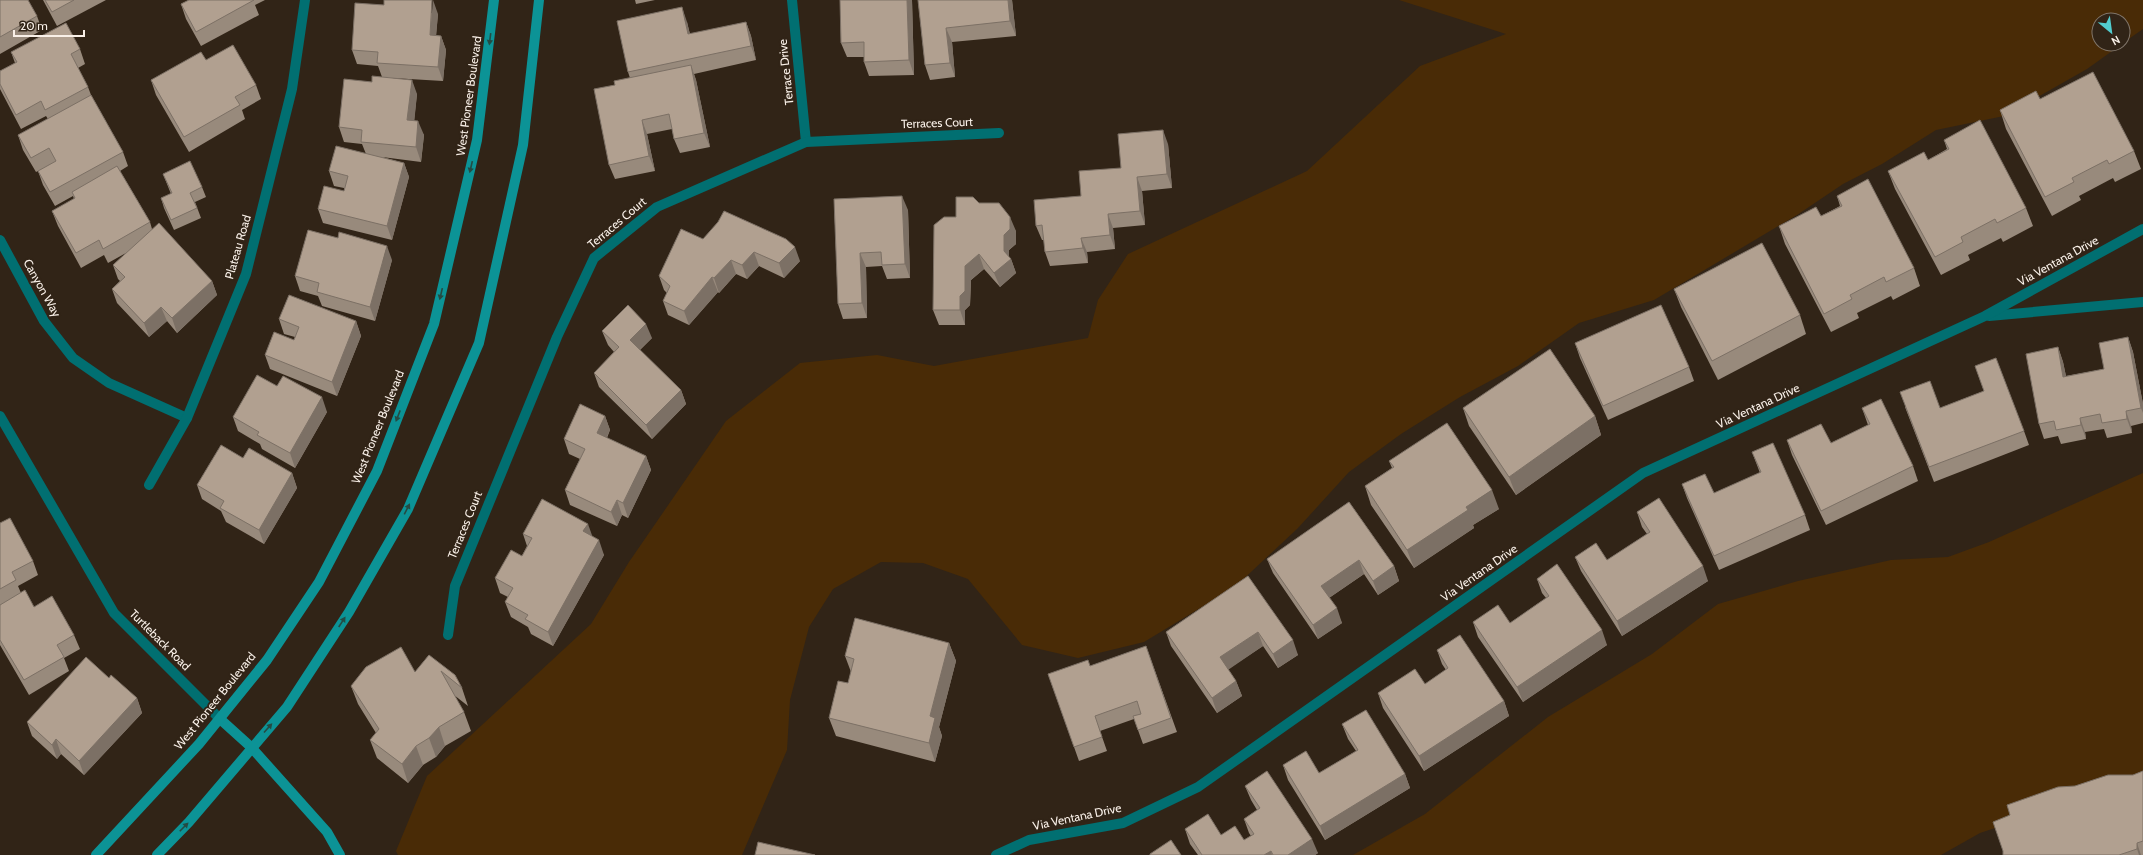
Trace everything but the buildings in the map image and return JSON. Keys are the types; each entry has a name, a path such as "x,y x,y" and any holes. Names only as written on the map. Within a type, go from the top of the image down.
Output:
{"main road":[{"name":"West Pioneer Boulevard","path":"96,855 220,719 266,660 319,582 377,471 434,324 477,140 494,0"},
{"path":"157,855 189,822 251,747 288,707 349,612 408,509 479,343 524,145 539,0"},
{"name":"Turtleback Road","path":"220,719 251,747 327,832 340,855"}],"street":[{"name":"Plateau Road","path":"149,485 187,418 246,274 292,89 305,0"},
{"name":"Terrace Drive","path":"792,0 806,142"},
{"name":"Terraces Court","path":"448,635 455,586 557,337 594,258 657,206 806,142 999,134"},
{"name":"Via Ventana Drive","path":"996,855 1029,840 1123,823 1198,787 1643,473 1985,316 2143,229"},
{"name":"Canyon Way","path":"0,240 44,321 73,358 108,383 187,418"},
{"name":"Via Ventana Drive","path":"1985,316 2143,302"},
{"name":"Turtleback Road","path":"0,416 114,613 220,719"}],"shaded area":[{"path":"1399,0 2143,0 2143,29 2131,37 2131,12 2091,12 2091,52 2111,52 2087,69 2004,116 1936,130 1882,164 1843,184 1797,215 1654,300 1579,323 1518,366 1460,397 1401,434 1349,472 1298,528 1235,587 1144,642 1078,658 1022,645 968,579 923,563 881,562 833,589 809,627 790,700 787,750 742,855 398,855 396,851 427,776 591,624 629,562 726,421 800,363 877,355 934,366 1088,338 1098,300 1128,254 1307,171 1420,66 1506,34"},
{"path":"2143,473 2143,782 2073,802 1980,833 1941,855 1353,855 1425,814 1548,717 1652,654 1718,604 1798,581 1891,560 1948,557 1989,542"}]}
